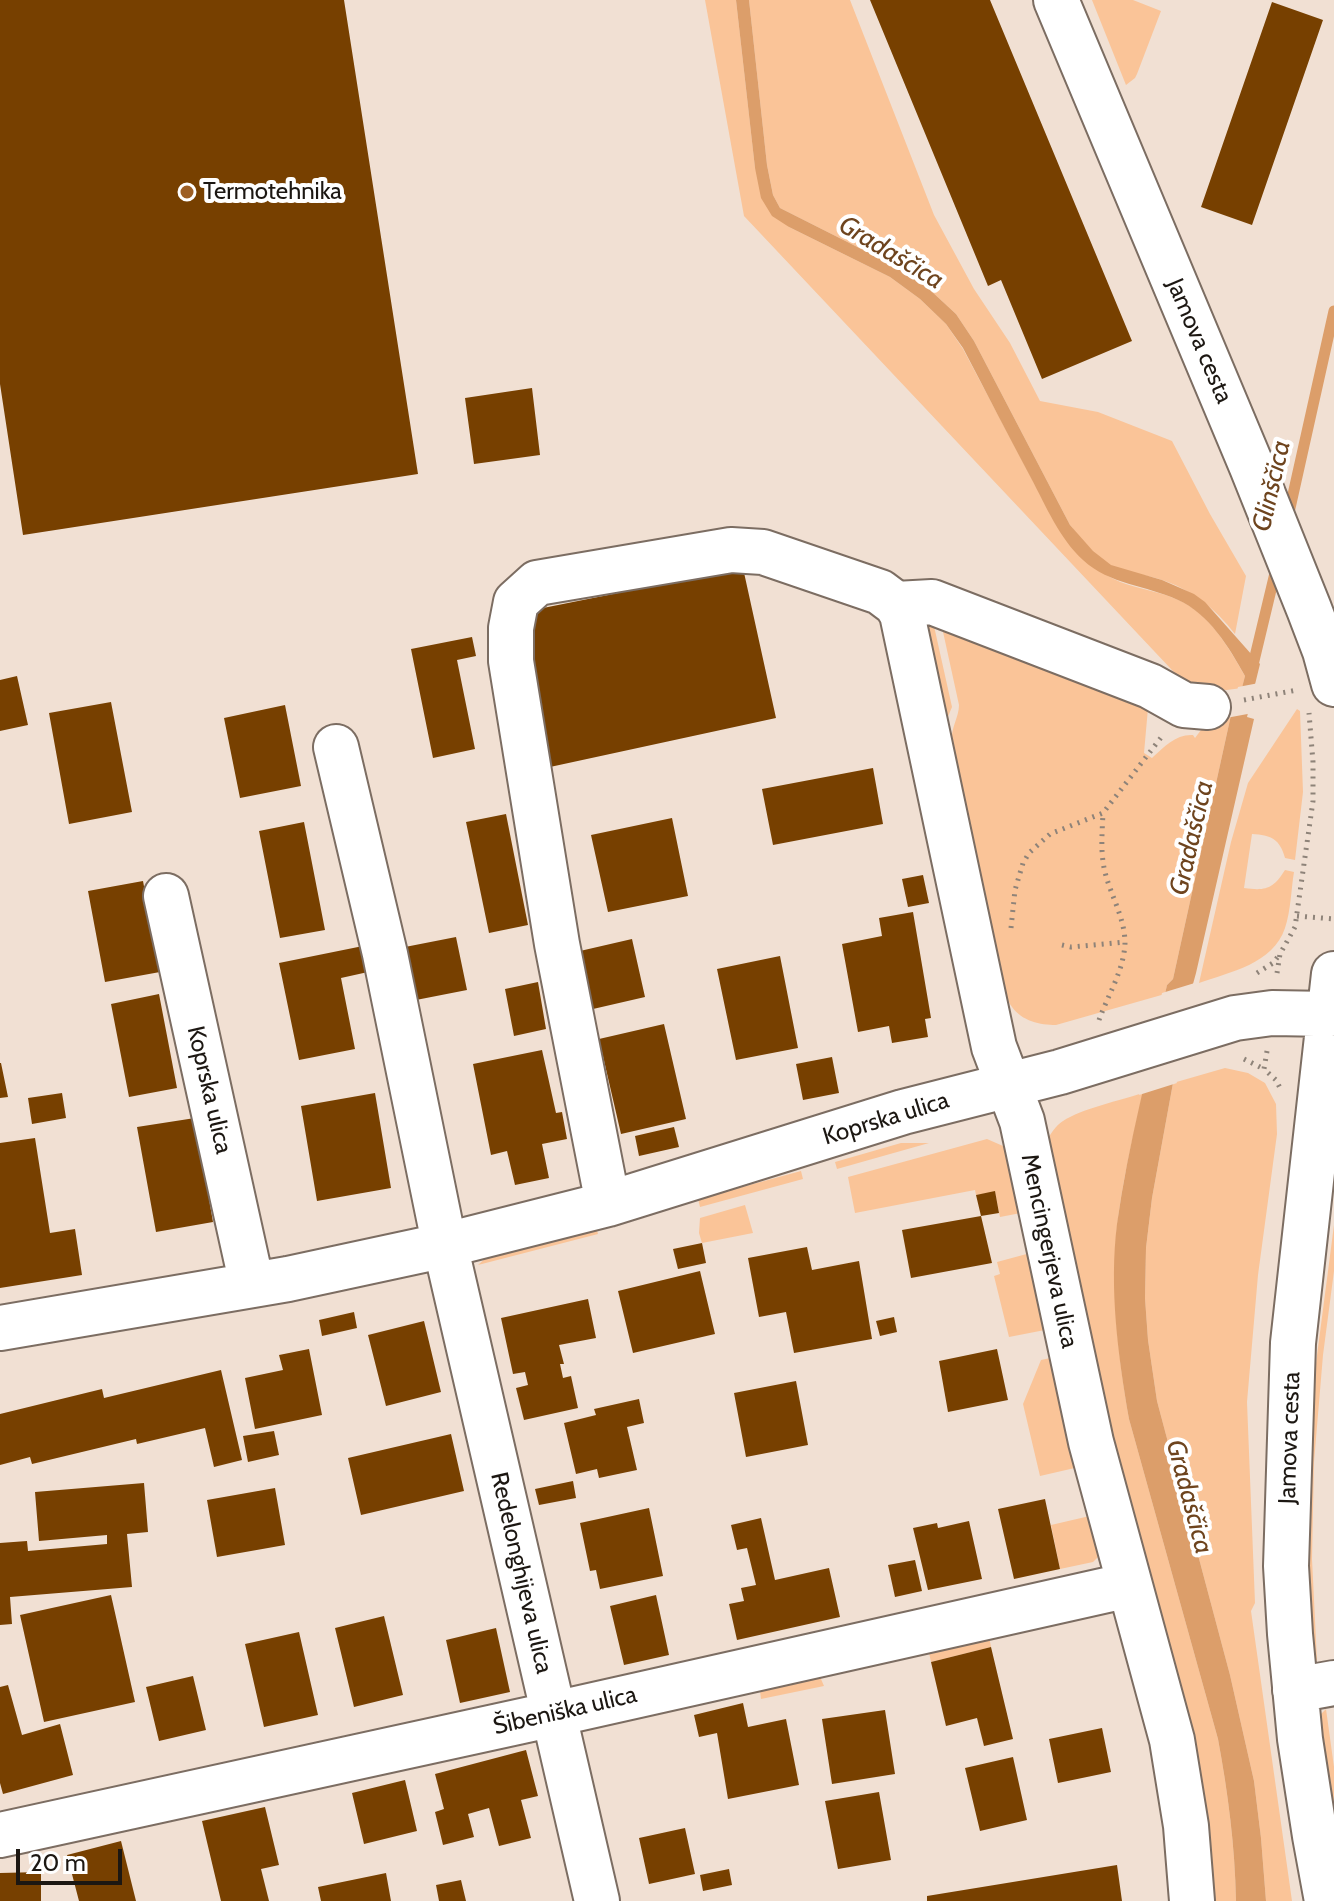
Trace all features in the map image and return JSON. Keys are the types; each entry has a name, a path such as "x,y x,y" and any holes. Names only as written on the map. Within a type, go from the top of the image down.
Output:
{"street":[{"name":"Jamova cesta","path":"1056,0 1309,609 1321,689"},
{"path":"608,1204 557,944 511,661 511,628 516,602 537,583 731,550 763,552 880,592 896,604 932,602 1196,706"},
{"name":"Mencingerjeva ulica","path":"896,604 905,625 994,1047 1022,1121 1091,1442 1159,1687 1178,1773 1192,1901"},
{"path":"336,747 385,954 446,1245"},
{"name":"Koprska ulica","path":"166,896 252,1285"},
{"name":"Jamova cesta","path":"1327,1901 1310,1808 1314,1686 1286,1566 1293,1343 1321,1205 1332,994"},
{"name":"Koprska ulica","path":"0,1328 252,1285 446,1245 608,1204 903,1112 1008,1085 1102,1041 1236,1038 1272,1013 1332,994"},
{"name":"Redelonghijeva ulica","path":"446,1245 597,1901"},
{"name":"Šibeniška ulica","path":"0,1835 1129,1585"}],"path":[{"path":"1011,934 1015,890 1029,853 1050,834 1103,813 1148,756 1196,706 1321,689 1313,762 1313,801 1297,916 1292,936 1273,963 1251,975"},
{"path":"1102,1041 1125,942 1103,863 1103,813"},
{"path":"1297,916 1334,919"},
{"path":"1062,945 1071,947 1125,942"},
{"path":"1278,967 1280,954"},
{"path":"1236,1038 1253,1062 1264,1069"}],"shaded area":[{"path":"705,0 736,0 755,168 789,227 890,277 920,299 946,324 963,349 1056,524 1070,543 1086,560 1115,580 1176,599 1200,614 1222,638 1245,676 1242,688 1204,693 1187,686 744,216"},
{"name":"Gradaščica","path":"736,0 749,0 767,165 773,195 780,208 897,267 929,289 956,314 974,341 1070,525 1093,551 1111,565 1162,580 1205,602 1260,664 1247,717 1254,719 1196,973 1166,1083 1173,1083 1152,1198 1146,1248 1145,1298 1157,1401 1230,1675 1254,1781 1266,1901 1236,1901 1230,1820 1218,1739 1129,1419 1114,1297 1117,1224 1133,1134 1167,985 1173,979 1231,715 1235,715 1245,676 1217,632 1189,606 1105,575 1074,551 1054,521 963,348 946,324 920,299 890,277 772,216 761,198 755,168"},
{"path":"749,0 850,0 934,215 974,289 1010,343 1040,401 1098,412 1172,441 1246,576 1235,634 1211,608 1192,594 1171,583 1110,565 1083,541 1070,525 974,341 956,314 929,289 897,267 780,208 773,195 767,165"},
{"path":"1092,0 1133,0 1161,11 1137,74 1126,85"},
{"path":"940,618 1149,697 1144,753 1152,758 1176,739 1187,735 1195,738 1207,722 1231,715 1173,979 1167,985 1165,994 1056,1025 1021,1016 1009,1002 952,740 959,705"},
{"path":"919,626 934,626 952,707 947,719 940,721"},
{"path":"1297,709 1300,711 1303,792 1295,860 1285,858 1274,839 1252,834 1244,888 1268,887 1285,870 1294,872 1285,928 1271,950 1261,958 1199,983 1231,842 1248,783"},
{"path":"1225,1068 1248,1073 1265,1083 1276,1104 1277,1134 1258,1275 1247,1402 1255,1603 1251,1611 1292,1901 1266,1901 1254,1781 1230,1675 1157,1401 1148,1340 1146,1248 1173,1083"},
{"path":"1143,1093 1117,1227 1115,1299 1119,1347 1129,1419 1218,1739 1230,1820 1236,1901 1210,1901 1103,1425 1046,1141 1058,1125 1071,1117"},
{"path":"987,1139 1003,1146 1009,1153 1026,1212 1000,1217 995,1192 976,1195 975,1190 855,1213 848,1177"},
{"path":"901,1143 929,1143 837,1169 835,1162"},
{"path":"801,1171 803,1179 700,1207 698,1199"},
{"path":"745,1205 753,1233 702,1243 700,1218"},
{"path":"1334,1225 1334,1271 1314,1462 1312,1559 1317,1661 1313,1657 1306,1586 1310,1409"},
{"path":"596,1227 598,1234 478,1265 488,1256"},
{"path":"1034,1252 1050,1329 1009,1337 994,1276 1000,1274 997,1262"},
{"path":"1055,1357 1079,1467 1040,1476 1023,1404 1041,1360"},
{"path":"1094,1515 1102,1553 1093,1562 1060,1569 1051,1525"},
{"path":"989,1636 991,1647 931,1662 928,1648"},
{"path":"818,1672 824,1686 761,1699 759,1682"},
{"path":"1326,1709 1334,1767 1334,1819 1319,1720"}],"pier":[{"path":"1259,683 1253,713 1226,718 1232,711 1238,687"},
{"path":"1198,982 1171,1079 1177,1083 1139,1095 1162,993"}],"building":[{"name":"Termotehnika","path":"0,0 344,0 418,474 23,535 0,384"},
{"path":"870,0 990,0 1132,341 1042,379 1001,280 988,286"},
{"path":"1272,2 1323,20 1252,225 1201,207"},
{"path":"532,388 540,455 474,464 465,398"},
{"path":"743,568 776,718 550,767 524,627 543,608"},
{"path":"472,637 476,656 457,660 475,749 433,758 411,649"},
{"path":"17,676 28,725 0,731 0,680"},
{"path":"111,702 132,812 69,824 49,713"},
{"path":"285,705 301,786 240,798 224,718"},
{"path":"873,768 883,824 773,845 762,789"},
{"path":"506,814 528,925 489,933 466,822"},
{"path":"672,818 688,896 608,912 591,835"},
{"path":"304,822 325,930 280,938 259,831"},
{"path":"923,875 929,903 908,907 902,879"},
{"path":"143,881 160,972 105,982 88,891"},
{"path":"913,912 931,1018 925,1019 928,1037 892,1043 889,1026 858,1032 842,944 882,936 879,918"},
{"path":"456,937 467,990 416,1000 405,947"},
{"path":"632,939 645,997 580,1012 567,954"},
{"path":"363,946 368,972 341,978 355,1049 299,1060 279,963"},
{"path":"780,956 798,1048 736,1060 717,969"},
{"path":"538,982 546,1029 514,1036 505,989"},
{"path":"159,994 177,1088 129,1097 111,1004"},
{"path":"664,1024 686,1119 621,1134 599,1039"},
{"path":"542,1050 556,1113 562,1112 567,1139 542,1144 549,1178 515,1185 507,1151 491,1155 473,1064"},
{"path":"832,1057 839,1093 803,1100 796,1064"},
{"path":"0,1063 8,1097 0,1098"},
{"path":"62,1093 66,1118 32,1124 28,1098"},
{"path":"375,1093 391,1188 317,1201 301,1106"},
{"path":"195,1118 213,1222 156,1232 137,1127"},
{"path":"674,1127 679,1147 639,1156 635,1136"},
{"path":"35,1138 50,1233 75,1229 82,1275 0,1288 0,1143"},
{"path":"995,1191 999,1213 981,1216 976,1195"},
{"path":"981,1216 992,1263 911,1278 902,1230"},
{"path":"702,1243 706,1263 678,1269 673,1249"},
{"path":"807,1247 812,1270 859,1261 872,1339 794,1353 786,1312 759,1317 748,1258"},
{"path":"700,1271 715,1334 633,1353 618,1291"},
{"path":"588,1299 596,1338 559,1345 564,1364 560,1364 563,1378 571,1376 578,1408 524,1420 516,1388 528,1385 525,1372 513,1374 501,1318"},
{"path":"354,1312 357,1328 322,1336 319,1320"},
{"path":"894,1317 897,1332 880,1336 876,1321"},
{"path":"424,1321 441,1392 386,1406 368,1335"},
{"path":"309,1349 322,1415 255,1429 245,1378 283,1370 279,1355"},
{"path":"997,1349 1008,1400 948,1412 939,1361"},
{"path":"221,1370 242,1460 214,1467 205,1428 137,1444 136,1439 32,1464 30,1457 0,1465 0,1414 102,1389 104,1398"},
{"path":"796,1381 808,1445 746,1457 734,1393"},
{"path":"639,1399 644,1423 627,1427 637,1470 599,1478 597,1469 576,1474 564,1423 596,1415 594,1409"},
{"path":"274,1431 279,1455 248,1462 243,1436"},
{"path":"451,1434 464,1491 361,1515 348,1458"},
{"path":"573,1481 576,1498 539,1505 535,1489"},
{"path":"144,1483 148,1532 127,1534 132,1587 10,1597 12,1624 0,1625 0,1543 27,1541 28,1551 107,1544 107,1535 39,1541 35,1492"},
{"path":"275,1488 285,1545 217,1557 207,1500"},
{"path":"1045,1499 1060,1569 1014,1579 998,1509"},
{"path":"649,1508 663,1576 600,1589 596,1570 590,1571 580,1523"},
{"path":"761,1518 775,1580 829,1568 840,1617 737,1640 729,1604 744,1601 741,1588 756,1585 747,1548 737,1550 731,1525"},
{"path":"969,1521 982,1579 928,1590 913,1528 937,1523 938,1528"},
{"path":"915,1560 922,1591 895,1597 888,1565"},
{"path":"111,1595 135,1702 44,1722 20,1615"},
{"path":"656,1595 669,1655 624,1665 610,1606"},
{"path":"384,1616 403,1695 354,1707 335,1628"},
{"path":"496,1628 510,1692 460,1703 446,1640"},
{"path":"299,1632 318,1715 264,1727 245,1644"},
{"path":"991,1647 1013,1739 984,1746 977,1718 946,1726 931,1662"},
{"path":"193,1676 206,1730 159,1741 146,1687"},
{"path":"8,1685 22,1735 60,1724 73,1775 3,1794 0,1783 0,1687"},
{"path":"743,1703 748,1727 786,1719 799,1785 728,1799 717,1733 699,1737 694,1715"},
{"path":"885,1710 895,1774 832,1784 822,1719"},
{"path":"1102,1728 1111,1772 1058,1783 1049,1739"},
{"path":"526,1750 538,1796 521,1800 531,1838 499,1846 489,1808 468,1814 474,1837 443,1845 435,1812 444,1809 435,1774"},
{"path":"1013,1757 1027,1820 980,1831 965,1768"},
{"path":"405,1780 417,1831 364,1844 352,1793"},
{"path":"879,1792 891,1860 838,1869 825,1801"},
{"path":"265,1807 279,1865 261,1869 269,1901 221,1901 202,1821"},
{"path":"685,1828 695,1874 649,1884 639,1838"},
{"path":"121,1841 136,1901 79,1901 67,1855"},
{"path":"1117,1865 1122,1901 927,1901 927,1896"},
{"path":"729,1869 732,1885 703,1891 700,1875"},
{"path":"41,1872 41,1901 0,1901 0,1873"},
{"path":"386,1873 391,1901 321,1901 318,1887"},
{"path":"461,1880 466,1901 439,1901 436,1885"}],"waterway":[{"name":"Glinščica","path":"1288,517 1334,311"},
{"name":"Glinščica","path":"1252,669 1276,569"}],"place":[{"name":"Termotehnika","path":"187,192"}]}
